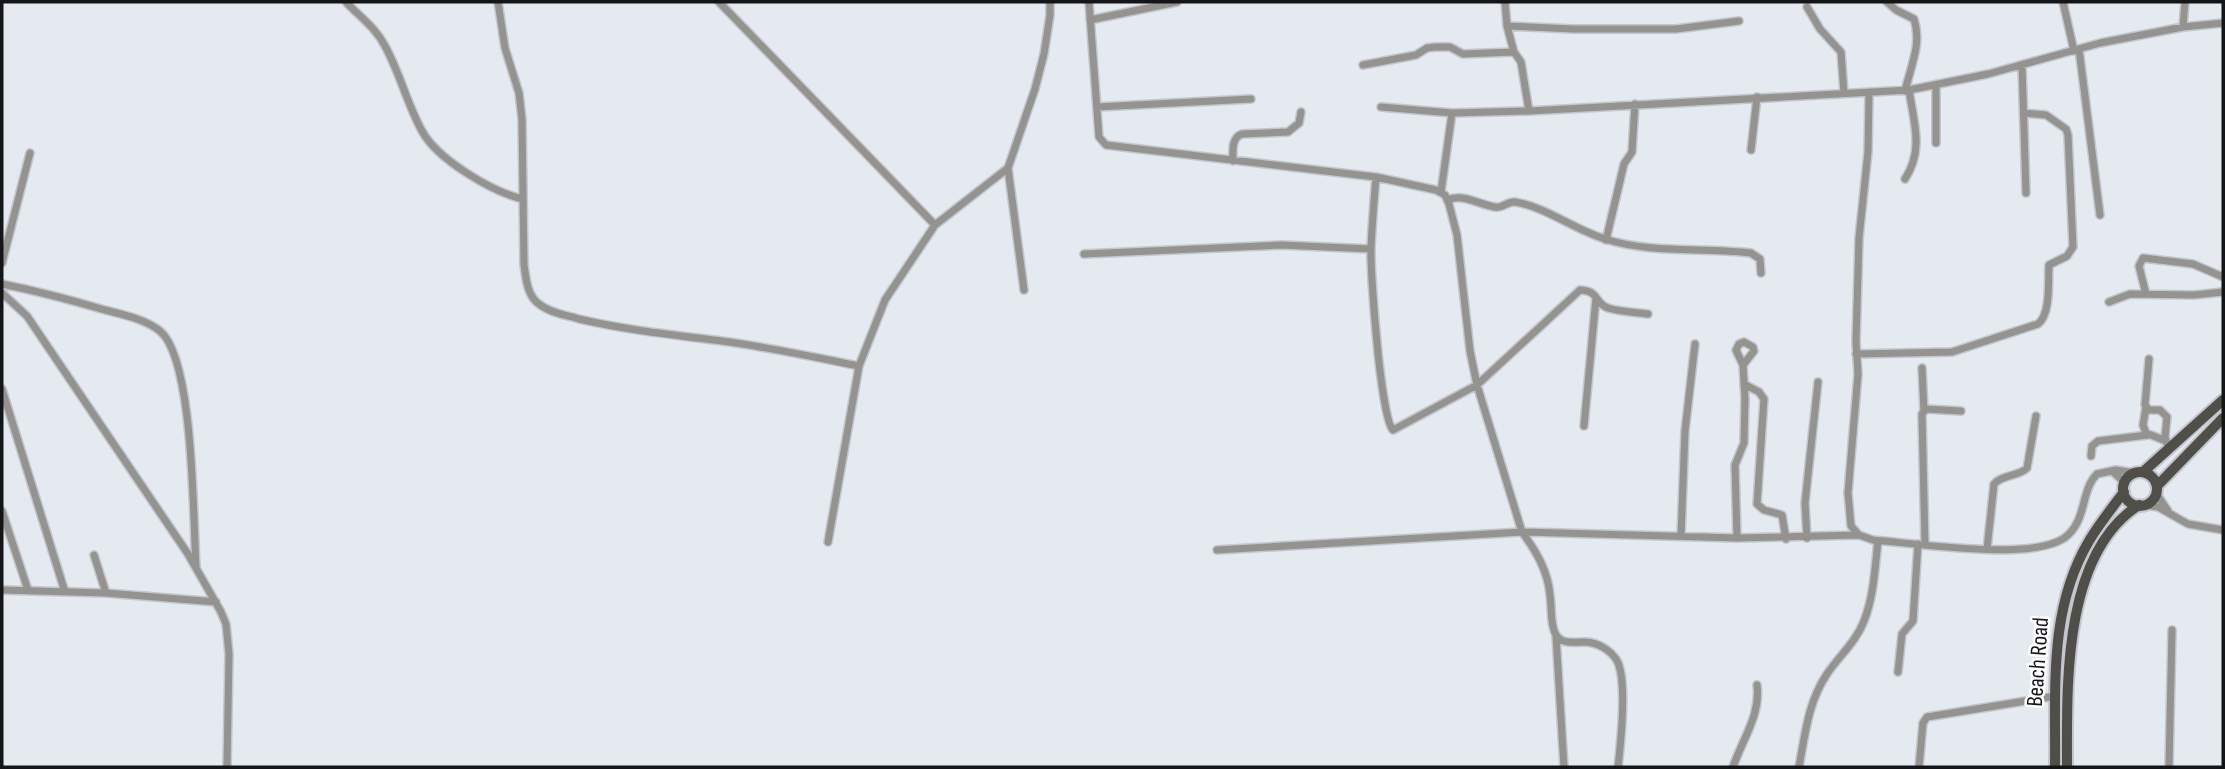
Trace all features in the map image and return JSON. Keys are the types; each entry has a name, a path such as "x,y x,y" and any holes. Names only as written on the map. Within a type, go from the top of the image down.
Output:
{"main road":[{"path":"2223,400 2167,445 2124,487 2128,500 2142,505 2153,499 2156,489 2223,418"},
{"path":"2139,472 2151,475 2156,489"},
{"name":"Beach Road","path":"2055,767 2055,669 2059,628 2070,583 2090,539 2124,487"},
{"name":"Beach Road","path":"2067,767 2070,644 2078,601 2105,542 2120,521 2142,505"}],"street":[{"path":"346,2 379,36 423,134 435,148 480,182 497,191 523,199"},
{"path":"498,2 505,48 519,93 522,119 527,283 532,298 558,314 599,323 859,366"},
{"path":"719,2 935,225"},
{"path":"1024,290 1008,168 1044,54 1050,2"},
{"path":"1089,2 1099,137 1110,147 1376,177 1441,192 1448,200 1457,235 1469,342 1478,385 1522,532 1537,552 1549,587 1556,635 1564,767"},
{"path":"1090,20 1177,2"},
{"path":"1505,2 1507,26 1514,52 1521,62 1530,111"},
{"path":"1887,2 1914,19 1918,32 1907,90 1917,144 1914,165 1905,179"},
{"path":"2063,2 2077,50 2100,215"},
{"path":"2183,27 2185,2"},
{"path":"1807,7 1820,29 1841,52 1844,93"},
{"path":"1507,26 1676,29 1739,21"},
{"path":"1381,107 1451,113 1530,111 1757,97 1869,94 1936,85 2110,41 2183,27 2223,23"},
{"path":"1363,65 1416,55 1427,48 1435,47 1450,47 1463,54 1514,52"},
{"path":"2022,65 2026,193"},
{"path":"1936,85 1936,143"},
{"path":"1859,535 1851,526 1848,493 1858,374 1856,354 1859,238 1868,152 1869,94"},
{"path":"1751,150 1757,97"},
{"path":"1097,107 1251,99"},
{"path":"1606,240 1621,187 1624,164 1632,152 1635,104"},
{"path":"1233,161 1234,141 1237,136 1288,132 1299,123 1301,112"},
{"path":"1441,192 1451,113"},
{"path":"1856,354 1952,352 2038,324 2043,320 2049,289 2049,265 2067,257 2073,247 2068,135 2066,129 2046,115 2024,113"},
{"path":"2,263 30,153"},
{"path":"828,542 831,512 859,366 885,300 935,225 1008,168"},
{"path":"1376,177 1371,249 1383,402 1390,429 1396,430 1478,385 1580,290 1590,290 1602,305 1612,309 1648,314"},
{"path":"1448,200 1457,197 1499,208 1514,202 1606,240 1661,248 1751,253 1760,259 1761,273"},
{"path":"1084,254 1281,245 1371,249"},
{"path":"2146,294 2139,266 2143,258 2193,264 2223,278"},
{"path":"2,284 23,287 138,319 160,331 168,340 176,360 185,404 196,566"},
{"path":"2109,302 2130,294 2194,295 2223,292"},
{"path":"2,293 27,316 196,566 216,602 226,624 229,654 227,767"},
{"path":"1584,426 1596,295"},
{"path":"1681,536 1685,431 1695,344"},
{"path":"2148,435 2143,425 2149,359"},
{"path":"1737,538 1735,465 1744,443 1743,365"},
{"path":"1898,672 1902,634 1912,623 1922,544 1922,368"},
{"path":"1807,538 1805,503 1818,382"},
{"path":"1744,384 1759,392 1763,399 1757,504 1764,510 1782,515 1786,538"},
{"path":"2,388 65,592"},
{"path":"2091,456 2092,446 2098,441 2148,435 2167,445 2168,423 2165,414 2146,407"},
{"path":"1924,411 1961,411"},
{"path":"1987,549 1993,487 2000,478 2019,474 2027,468 2036,416"},
{"path":"2112,470 2120,476 2124,487"},
{"path":"1217,551 1522,532 1737,538 1859,535 1878,541 1987,549 2040,548 2064,539 2081,518 2094,477 2101,471 2139,472"},
{"path":"2156,489 2164,506 2179,520"},
{"path":"2142,505 2158,507 2179,520 2198,526 2223,530"},
{"path":"2,510 28,590"},
{"path":"1799,767 1809,713 1817,692 1865,621 1878,541"},
{"path":"94,555 106,593"},
{"path":"2,590 106,593 216,602"},
{"path":"2169,767 2172,630"},
{"path":"1556,635 1564,642 1600,646 1607,650 1619,665 1622,693 1618,767"},
{"path":"1733,767 1753,720 1757,685"},
{"path":"1919,767 1923,723 1927,717 2056,696"}]}
